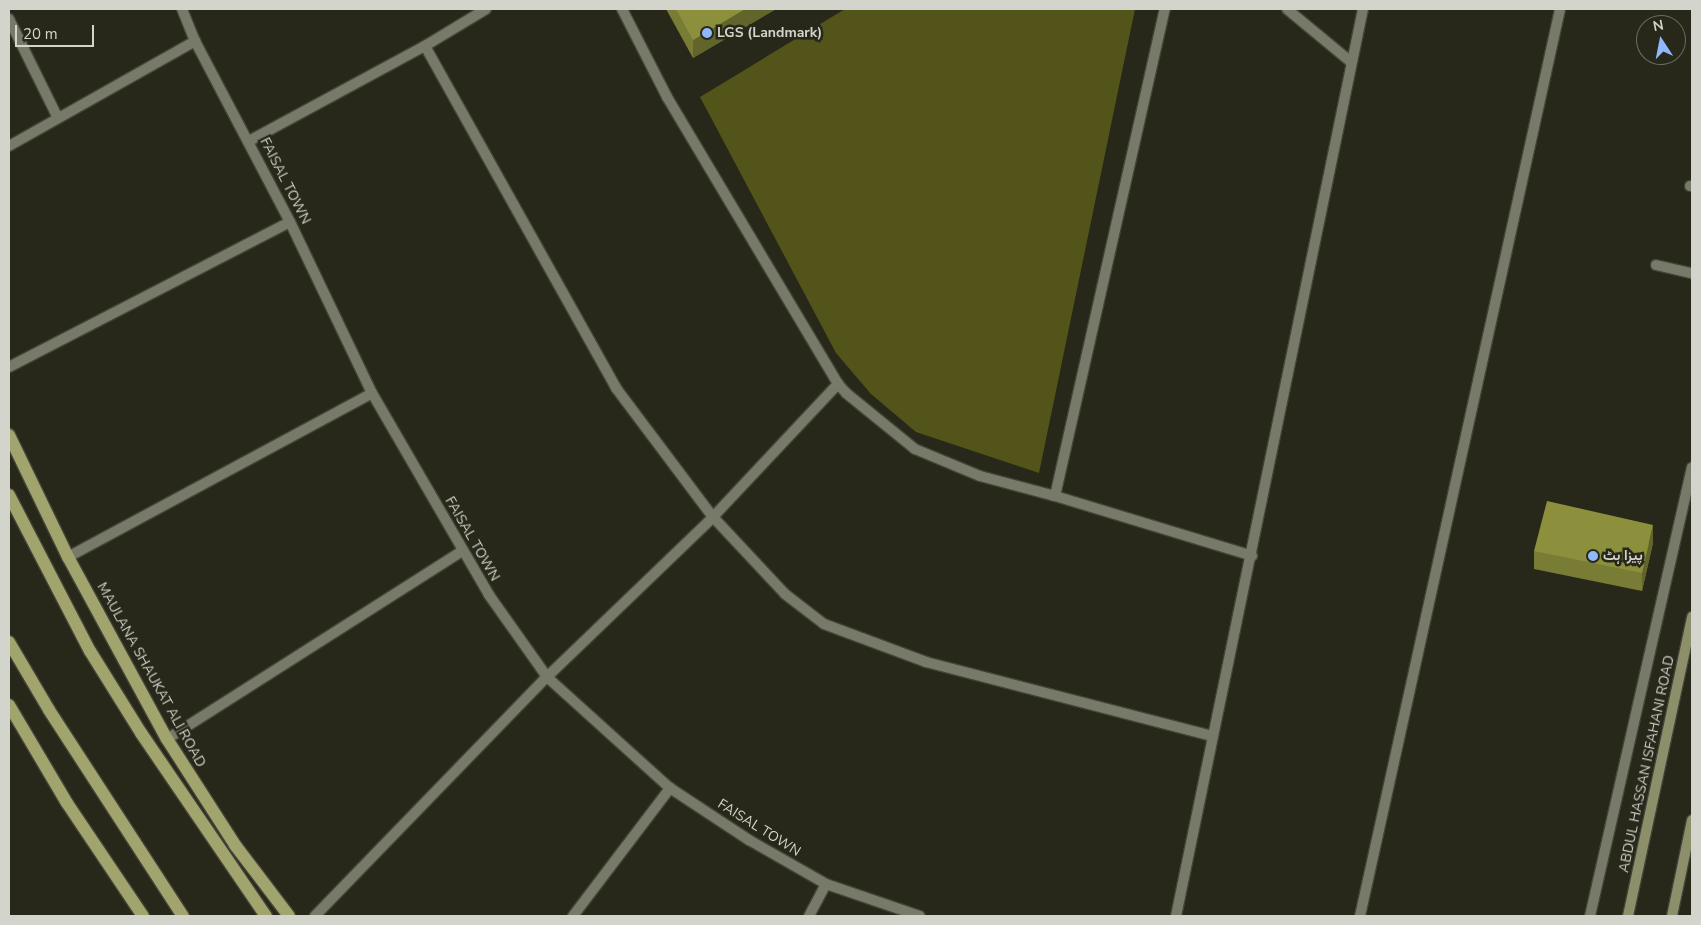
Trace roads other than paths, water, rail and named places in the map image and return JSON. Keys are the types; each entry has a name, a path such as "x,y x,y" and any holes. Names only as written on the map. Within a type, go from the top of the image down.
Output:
{"main road":[{"name":"MAULANA SHAUKAT ALI ROAD","path":"9,435 68,557 166,739 234,845 289,916"},
{"path":"9,495 90,650 141,734 266,916"},
{"name":"ABDUL HASSAN ISFAHANI ROAD","path":"1628,916 1692,617"},
{"path":"9,642 48,710 183,916"},
{"path":"9,705 67,803 143,916"},
{"path":"1672,916 1692,820"}],"street":[{"name":"FAISAL TOWN","path":"182,9 195,41 290,222 372,393 489,595 547,677 670,788 749,840 826,884 920,916"},
{"path":"249,141 425,46 486,9"},
{"path":"622,9 667,97 838,384 915,449 980,476 1055,496 1252,556"},
{"path":"1055,496 1165,9"},
{"path":"1286,9 1351,62"},
{"path":"1176,916 1252,556 1363,9"},
{"path":"1360,916 1560,9"},
{"path":"9,19 58,118"},
{"path":"9,146 195,41"},
{"path":"425,46 616,388 713,517 785,594 824,624 926,662 1213,736"},
{"path":"9,367 290,222"},
{"path":"1656,265 1692,273"},
{"path":"314,916 547,677 713,517 838,384"},
{"path":"68,557 372,393"},
{"path":"1590,916 1692,467"},
{"path":"166,739 462,551"},
{"path":"573,916 670,788"},
{"path":"810,916 826,884"}],"place":[{"name":"LGS (Landmark)","path":"707,33"},
{"name":"پیزا ہٹ","path":"1593,556"}]}
